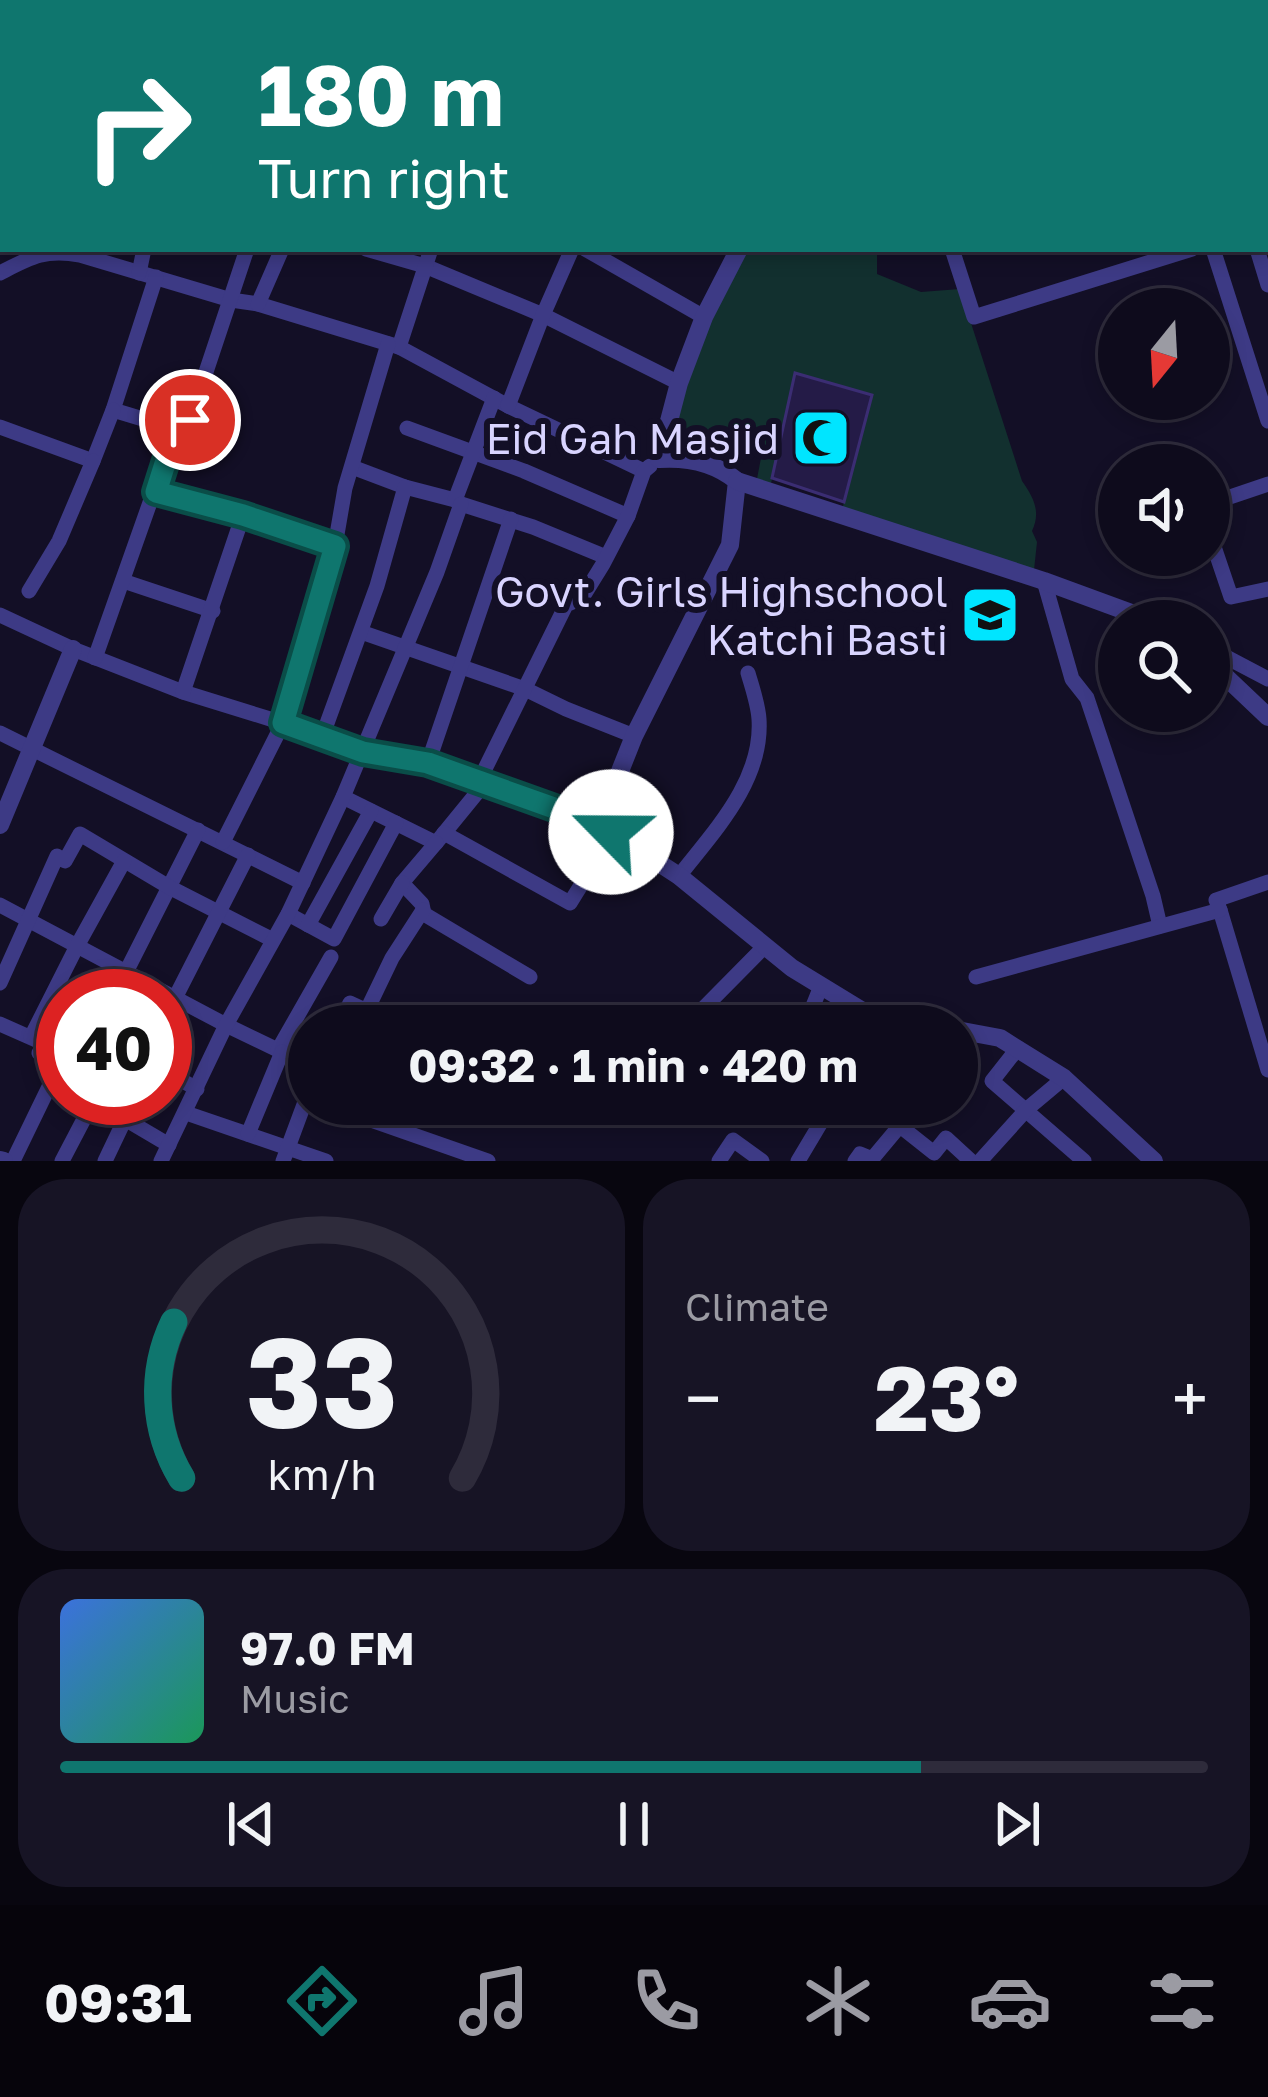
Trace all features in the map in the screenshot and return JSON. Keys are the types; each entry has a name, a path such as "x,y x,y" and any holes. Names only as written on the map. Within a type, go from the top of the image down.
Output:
{"street":[{"path":"139,273 143,252"},
{"path":"95,658 176,429 190,420 246,252"},
{"path":"259,304 281,252"},
{"path":"389,252 428,257 679,383"},
{"path":"192,1100 344,797 437,572 472,452 501,402 571,252"},
{"path":"590,252 704,316"},
{"path":"381,919 402,883 482,782 566,605 582,598 607,556 652,465 704,316 737,252"},
{"path":"953,252 974,316 1182,252"},
{"path":"1214,252 1260,363 1268,421"},
{"path":"1258,252 1268,285"},
{"path":"0,273 32,255 107,256 139,273 394,346 501,402 652,465 677,458 702,462 737,481 1098,601"},
{"path":"223,842 283,723 335,546 345,488 428,257"},
{"path":"29,591 59,541 93,461 156,278"},
{"path":"112,410 176,429"},
{"path":"0,427 93,461"},
{"path":"407,428 628,516"},
{"path":"352,467 607,556"},
{"path":"344,797 440,838 570,903 591,869 587,867 605,828 634,736 730,545 737,481"},
{"path":"1230,497 1268,484"},
{"path":"322,737 361,632 405,488"},
{"path":"156,492 335,546"},
{"path":"183,692 243,515"},
{"path":"428,763 512,520"},
{"path":"1224,576 1231,597 1268,589"},
{"path":"123,581 213,610"},
{"path":"1044,581 1072,679 1087,698 1160,926"},
{"path":"0,615 183,692 363,752 428,763 605,828 679,876 792,968 852,1005"},
{"path":"361,632 461,664 634,736"},
{"path":"0,825 74,650"},
{"path":"1230,659 1268,680"},
{"path":"679,876 734,804 754,761 759,719 748,673"},
{"path":"1230,681 1268,718"},
{"path":"0,733 303,883"},
{"path":"308,925 371,811"},
{"path":"287,914 334,939 396,823"},
{"path":"128,969 198,830"},
{"path":"0,983 57,856 65,861 80,834 273,940"},
{"path":"190,969 248,855"},
{"path":"31,1037 124,861"},
{"path":"1268,882 1216,900 1268,1070"},
{"path":"402,883 422,904 424,914 530,977"},
{"path":"0,905 120,969"},
{"path":"369,1005 423,910"},
{"path":"976,977 1220,910"},
{"path":"707,1005 765,946"},
{"path":"248,1134 280,1051 331,957"},
{"path":"813,1005 821,986"},
{"path":"192,1007 288,1055"},
{"path":"0,1024 36,1040"},
{"path":"978,1034 1000,1038 1064,1078 1154,1161"},
{"path":"1018,1048 992,1081 1084,1161"},
{"path":"855,1161 860,1154 872,1159 901,1126 934,1153 946,1138 975,1161 1064,1078"},
{"path":"192,1086 197,1089"},
{"path":"192,1115 248,1134 285,1154 326,1161"},
{"path":"13,1161 36,1116"},
{"path":"105,1161 125,1119 170,1145"},
{"path":"62,1161 81,1125"},
{"path":"161,1161 180,1125"},
{"path":"285,1154 296,1125"},
{"path":"385,1125 488,1161"},
{"path":"820,1125 801,1157 820,1161"},
{"path":"719,1161 733,1140 762,1161"}],"green space":[{"path":"742,252 877,252 877,274 921,292 960,289 1022,481 1035,505 1034,570 842,510 871,395 795,374 770,488 756,484 761,458 676,428 681,385"}],"building":[{"name":"Eid Gah Masjid","path":"795,373 872,395 844,502 772,478"}],"place":[{"name":"Eid Gah Masjid","path":"821,438"},
{"name":"Govt. Girls Highschool Katchi Basti","path":"990,615"}],"route":[{"path":"190,420 176,429 156,492 335,546 283,723 363,752 428,763 611,832"}]}
